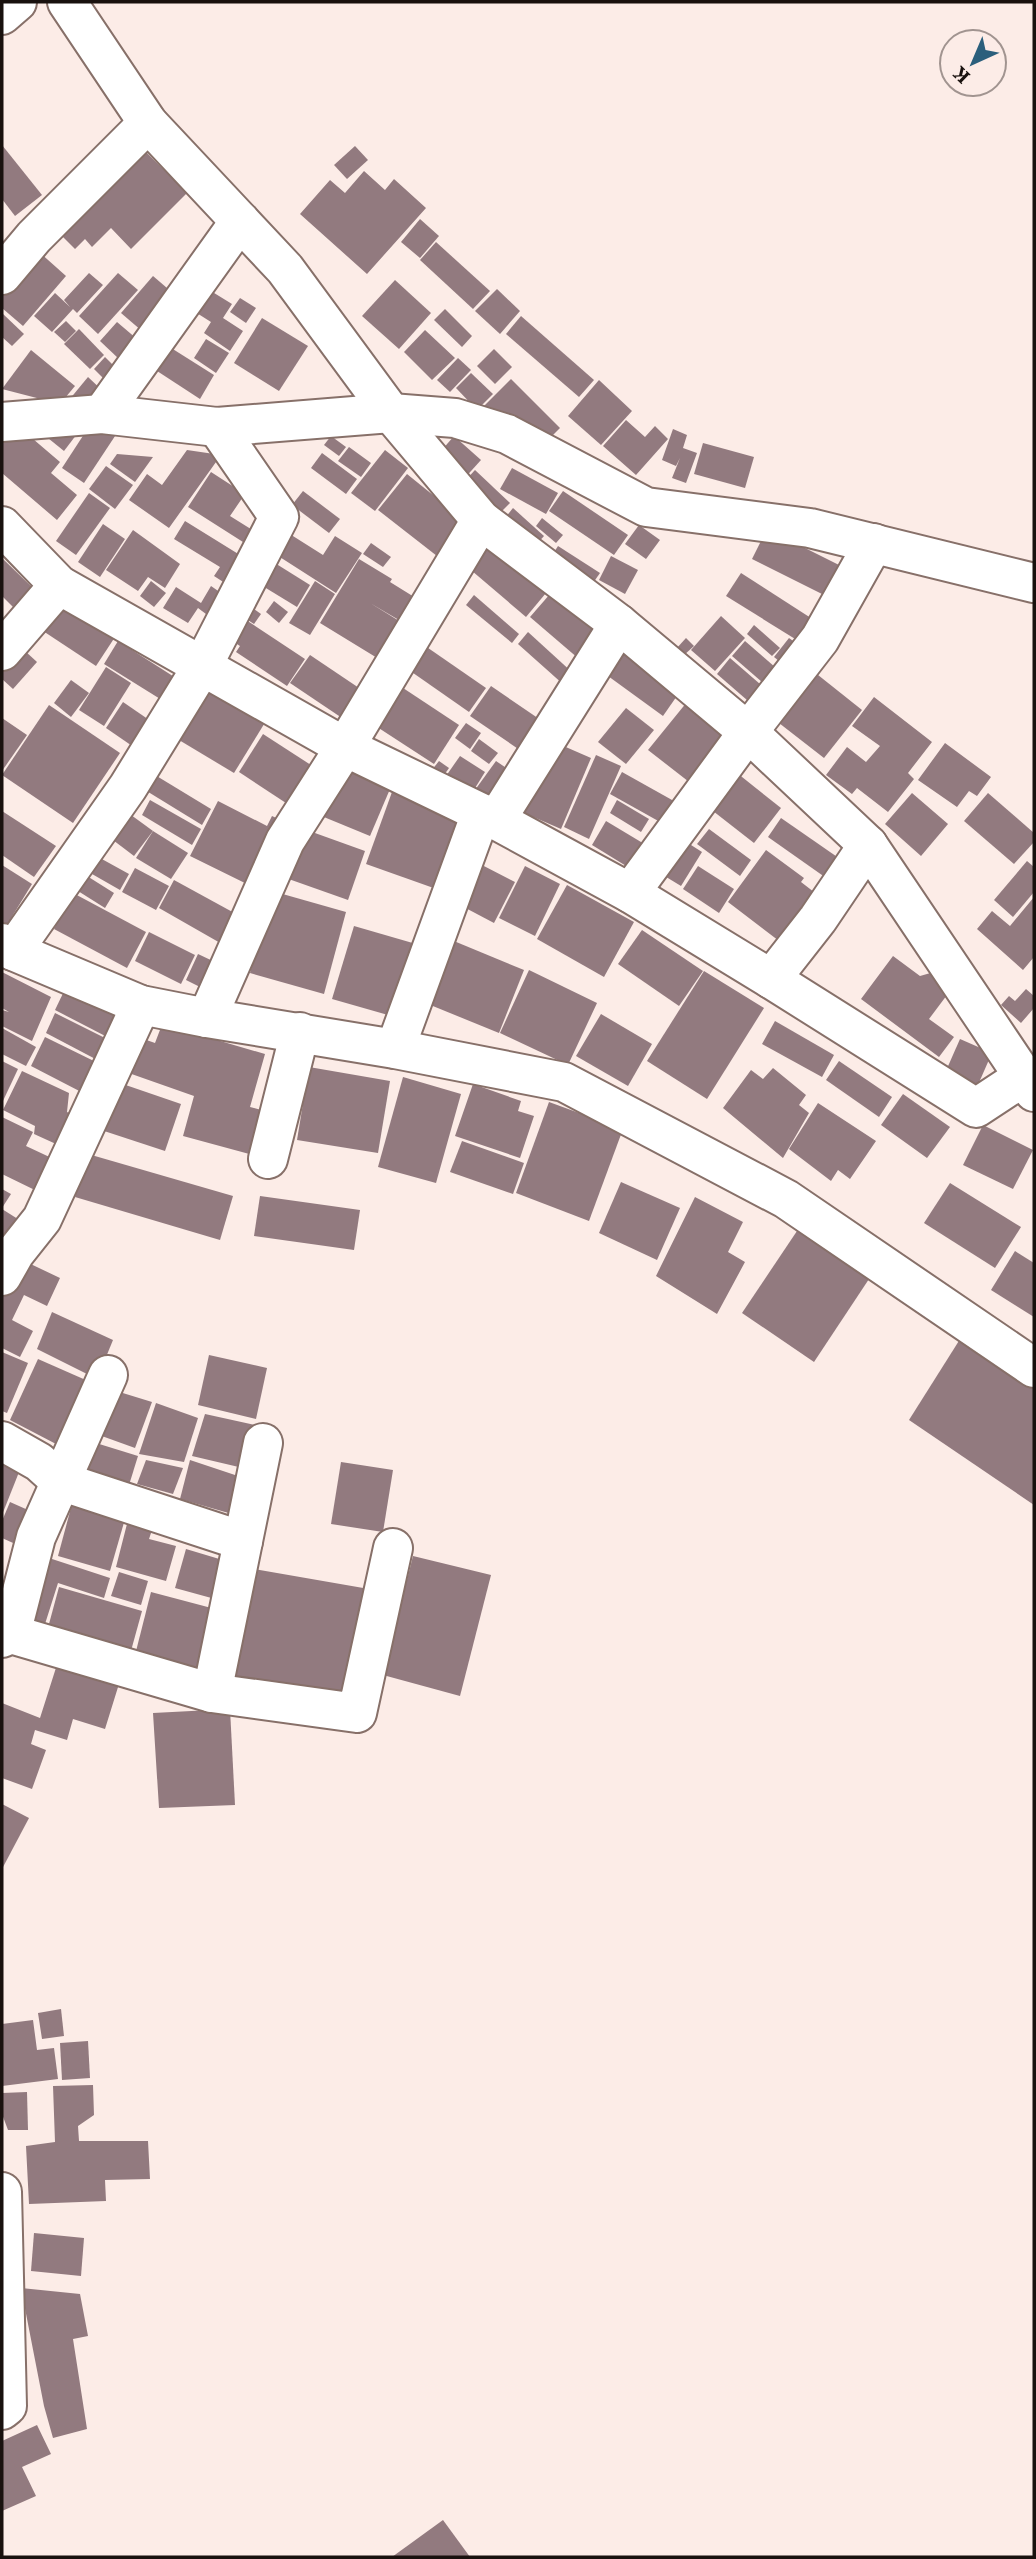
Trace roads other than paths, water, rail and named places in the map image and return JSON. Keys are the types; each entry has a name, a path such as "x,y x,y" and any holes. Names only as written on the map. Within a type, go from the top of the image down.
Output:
{"street":[{"path":"2,15 18,2"},
{"path":"2,526 59,585 345,747 489,817 630,894 976,1108 1031,1084 868,845 748,732 619,624 481,520 391,413 285,269 148,123 67,2"},
{"path":"2,275 34,237 148,123"},
{"path":"102,414 240,221"},
{"path":"2,422 102,414 217,427 391,413 455,418 507,434 646,508 810,527 1034,583"},
{"path":"217,427 279,517 203,665 128,787 7,947 141,1005 395,1049 564,1082 786,1199 1034,1368"},
{"path":"207,1018 285,842 481,520"},
{"path":"630,894 748,732 820,639 874,543"},
{"path":"2,651 59,585"},
{"path":"395,1049 489,817 619,624"},
{"path":"771,979 818,919 868,845"},
{"path":"2,1276 15,1253 42,1219 141,1005"},
{"path":"268,1159 300,1032"},
{"path":"108,1375 36,1536 7,1636 212,1693 356,1713 393,1548"},
{"path":"2,1441 39,1461 60,1481 243,1541"},
{"path":"212,1693 263,1443"},
{"path":"2,2192 7,2406 2,2410"}]}
